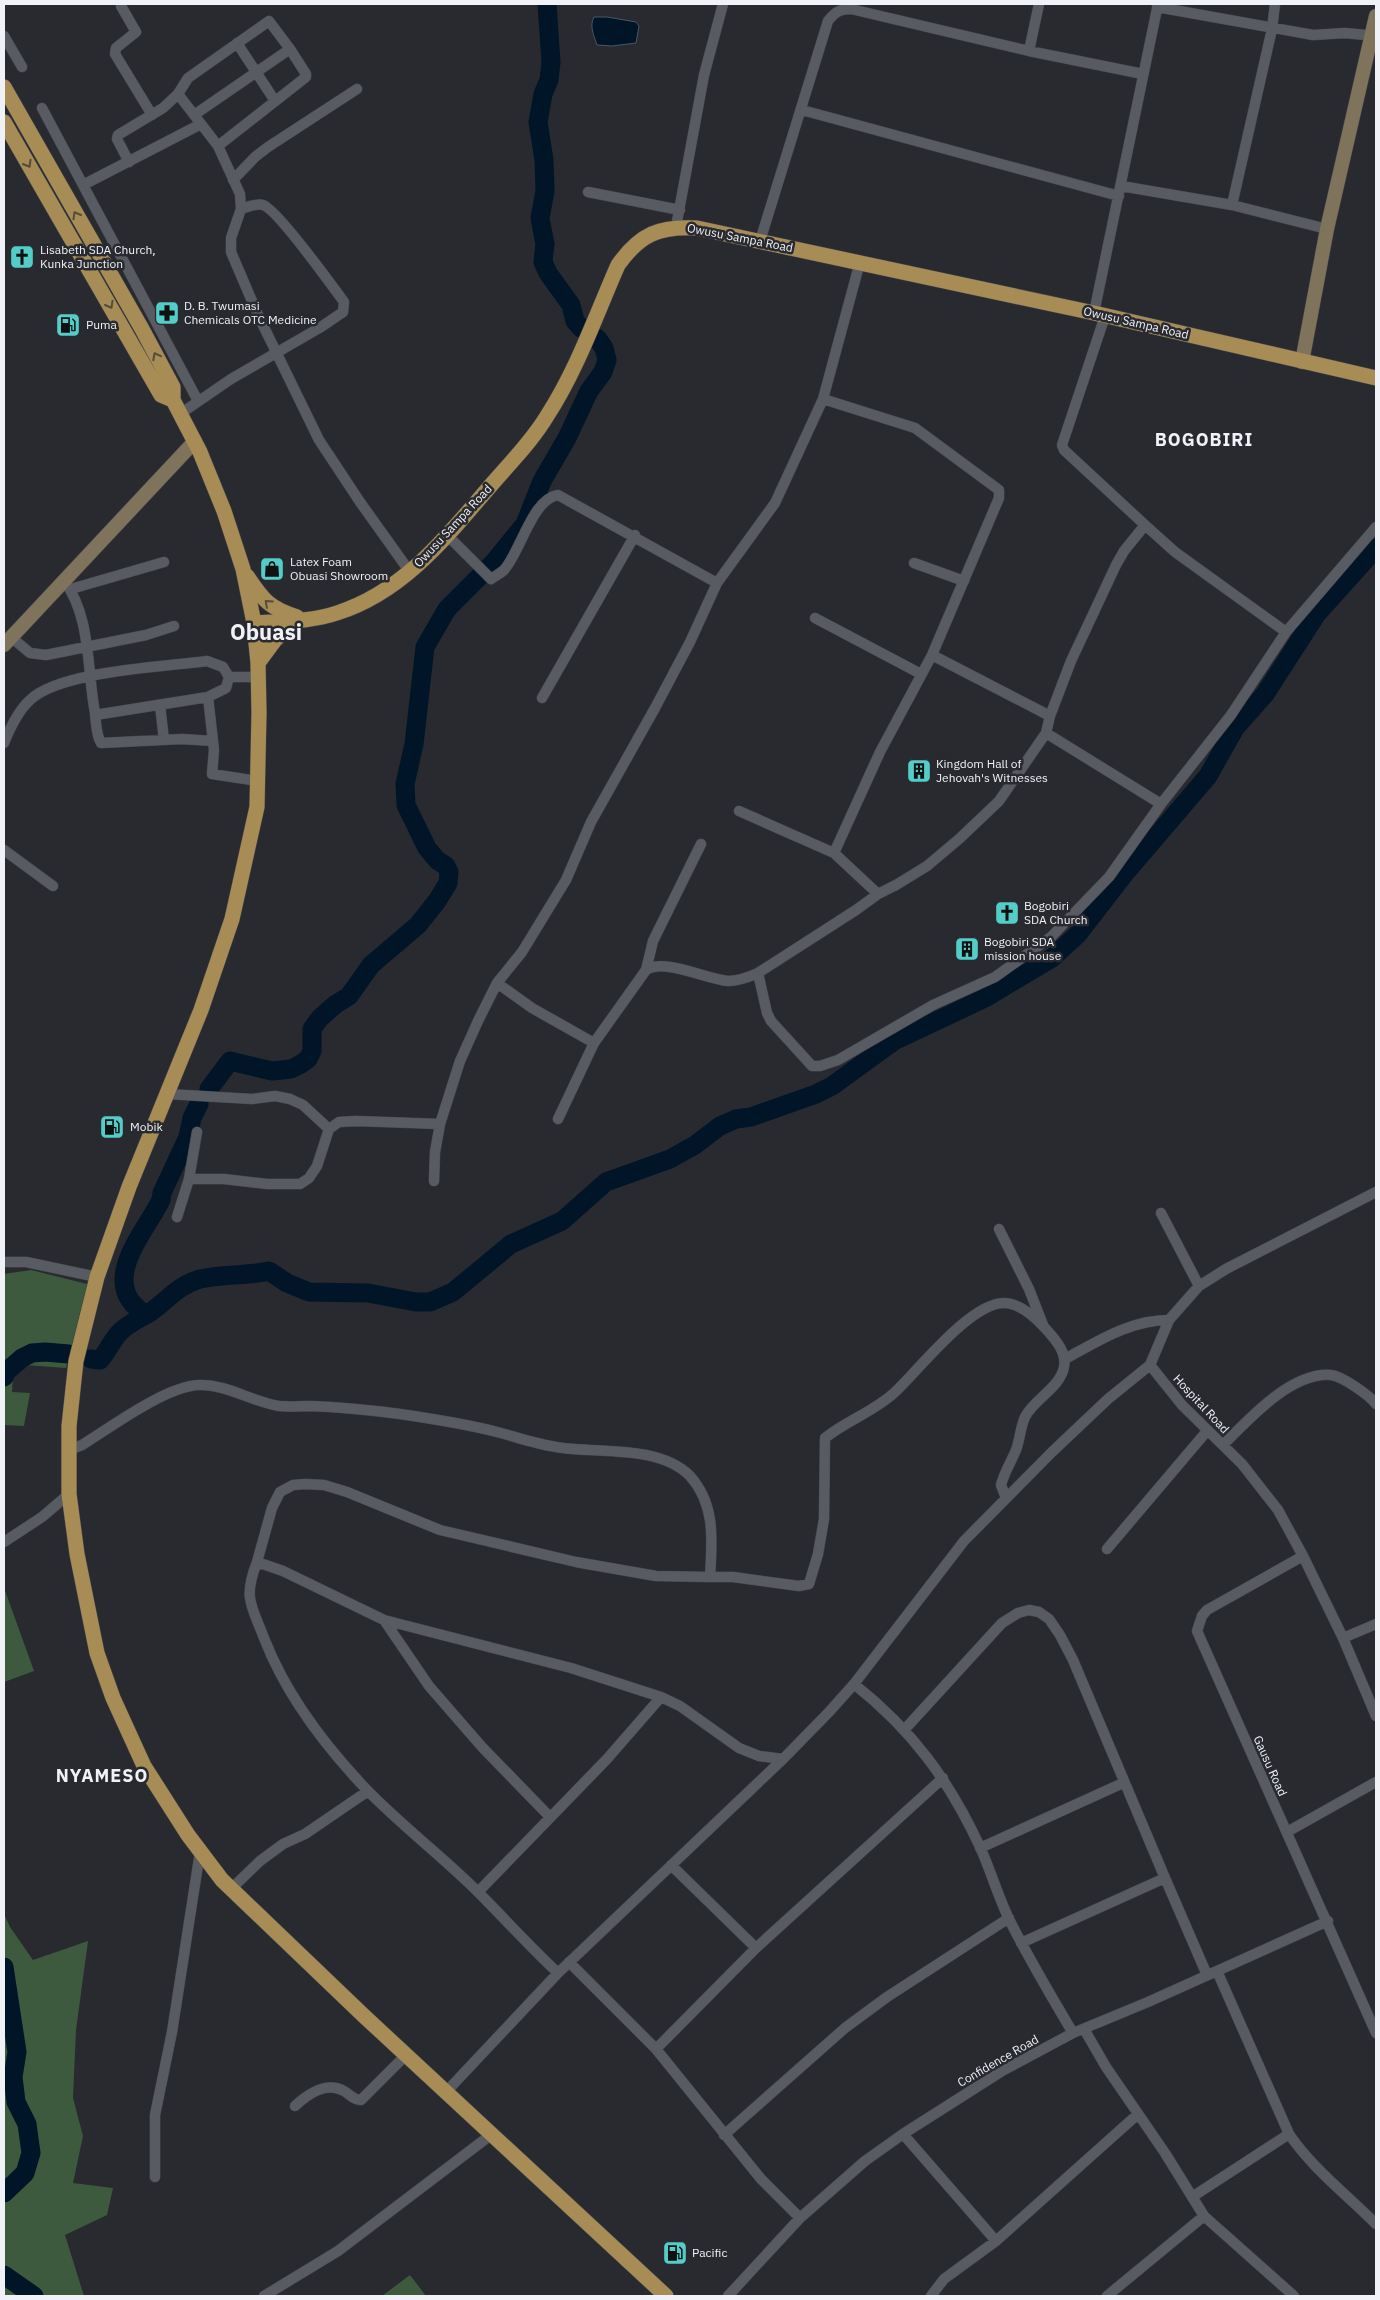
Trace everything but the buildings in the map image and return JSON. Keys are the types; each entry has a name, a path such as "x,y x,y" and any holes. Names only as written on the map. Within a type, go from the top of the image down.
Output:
{"main road":[{"path":"4,87 142,329 172,387 176,407 195,441 224,511 243,569 254,623 258,670 257,807 232,920 204,1002 129,1187 97,1278 88,1305 75,1367 69,1450 69,1494 77,1554 91,1628 113,1698 144,1766 200,1852 231,1889 406,2055 666,2296"},
{"path":"4,122 161,395 176,407"},
{"name":"Owusu Sampa Road","path":"254,623 300,621 336,614 364,602 410,572 448,536 525,446 547,417 568,380 618,265 630,248 657,230 676,227 697,228 1100,314 1376,378"},
{"path":"243,569 263,600 270,606 300,621 275,640 258,670"}],"street":[{"path":"676,227 704,74 723,4"},
{"path":"1029,52 1039,4"},
{"path":"1232,205 1272,29 1275,4"},
{"path":"1286,632 1175,552 1097,483 1062,446 1100,314 1120,191 1157,5 1272,29 1313,35 1345,33 1374,35"},
{"path":"121,6 136,32 116,48 115,54 152,115"},
{"path":"760,242 828,20 833,14 841,10 851,9 1029,52 1143,74"},
{"path":"1302,362 1327,229 1374,35 1376,16"},
{"path":"129,162 117,136 169,103 178,94 188,78 269,21 290,49 306,77 218,146"},
{"path":"4,36 22,67"},
{"path":"237,43 275,101"},
{"path":"83,185 129,162 198,120 256,72 290,49"},
{"path":"233,180 255,157 357,89"},
{"path":"178,94 218,146 240,194 241,209 230,238 230,252 276,352 320,440 360,502 410,572"},
{"path":"42,108 198,401"},
{"path":"802,110 1120,191 1232,205 1327,229"},
{"path":"588,192 680,210"},
{"path":"176,407 198,401 343,312 344,302 304,249 268,208 258,204 241,209"},
{"path":"434,1181 435,1152 440,1124 460,1061 497,983 522,952 566,880 592,822 690,642 717,582 775,503 823,399 860,262"},
{"path":"823,399 915,428 999,490 999,498 932,655 880,752 834,853"},
{"path":"174,626 146,635 37,655 7,641 67,585 195,441"},
{"path":"448,536 492,579 504,570 527,527 550,496 558,495 717,582"},
{"path":"646,970 653,966 665,966 708,978 730,981 758,973 878,894 927,866 992,808 1022,769 1046,733 1050,716 1071,661 1116,565 1124,551 1145,526"},
{"path":"758,973 767,1013 771,1021 807,1062 812,1066 820,1066 838,1060 933,1005 995,977 1051,937 1109,877 1161,804 1231,715 1286,632 1376,527"},
{"path":"542,698 634,535"},
{"path":"67,585 164,562"},
{"path":"914,563 964,581"},
{"path":"67,585 82,619 89,676 101,743 164,740 213,741"},
{"path":"815,618 921,674"},
{"path":"932,655 1050,716"},
{"path":"4,742 30,700 63,682 89,676 207,661 224,667 228,677 226,688 208,697 95,715"},
{"path":"228,677 258,670"},
{"path":"208,697 213,741 212,774 258,781"},
{"path":"160,705 164,740"},
{"path":"1046,733 1161,804"},
{"path":"739,811 834,853 878,894"},
{"path":"558,1119 594,1043 646,970 653,940 701,844"},
{"path":"4,850 53,886"},
{"path":"497,983 532,1008 594,1043"},
{"path":"167,1094 252,1099 275,1096 290,1099 303,1105 329,1129"},
{"path":"189,1179 300,1184 309,1178 317,1166 329,1129 338,1122 440,1124"},
{"path":"177,1217 189,1179 197,1132"},
{"path":"446,2092 569,1962 783,1759 854,1684 964,1541 1108,1399 1150,1365 1169,1320 1199,1286 1226,1269 1376,1192"},
{"path":"1160,1213 1199,1286"},
{"path":"999,1229 1029,1289 1044,1326"},
{"path":"4,1262 26,1262 97,1278"},
{"path":"558,1973 478,1892 368,1791 310,1723 280,1676 250,1601 248,1588 272,1508 280,1492 293,1485 324,1486 347,1492 440,1530 576,1562 656,1576 733,1577 799,1586 809,1584 818,1554 824,1519 825,1438 881,1403 898,1389 924,1360 956,1331 992,1306 1004,1303 1020,1307 1044,1326 1060,1346 1065,1359 1062,1376 1025,1417 1016,1448 1001,1485 1006,1498"},
{"path":"1065,1359 1125,1328 1142,1322 1169,1320"},
{"name":"Hospital Road","path":"1150,1365 1206,1431 1242,1464 1278,1510 1343,1638 1376,1716"},
{"path":"1223,1445 1270,1402 1299,1382 1316,1376 1333,1375 1369,1396 1376,1404"},
{"path":"69,1450 82,1445 159,1399 182,1388 199,1385 217,1387 262,1402 281,1406 319,1407 400,1414 456,1423 557,1448 597,1449 641,1454 672,1463 689,1476 703,1495 709,1510 711,1524 710,1576"},
{"path":"1107,1548 1206,1431"},
{"path":"4,1542 42,1517 69,1494"},
{"name":"Gausu Road","path":"1303,1556 1207,1610 1202,1616 1197,1631 1263,1783 1328,1921 1376,2033"},
{"path":"257,1562 283,1571 384,1620 571,1668 661,1697 680,1706 739,1748 759,1756 783,1759"},
{"path":"905,1729 1002,1623 1018,1613 1029,1610 1039,1612 1049,1619 1060,1635 1089,1693 1123,1783 1164,1878 1212,1973 1288,2134 1322,2174 1376,2224"},
{"path":"384,1620 429,1686 482,1747 550,1817"},
{"path":"1343,1638 1376,1624"},
{"path":"854,1684 905,1729 943,1778 963,1811 1021,1943 1073,2033"},
{"path":"478,1892 607,1759 661,1697"},
{"path":"656,2048 756,1948 943,1778"},
{"path":"1287,1832 1376,1782"},
{"path":"980,1848 1123,1783"},
{"path":"231,1889 260,1861 283,1844 305,1834 368,1791"},
{"path":"155,2177 155,2115 172,2032 200,1852"},
{"path":"672,1866 756,1948"},
{"path":"1021,1943 1164,1878"},
{"path":"724,2135 845,2028 887,1997 1009,1918"},
{"name":"Confidence Road","path":"728,2296 800,2218 866,2161 903,2134 1002,2071 1073,2033 1328,1921"},
{"path":"569,1962 656,2048 761,2179 800,2218"},
{"path":"1084,2029 1204,2216 1294,2296"},
{"path":"295,2106 307,2095 328,2087 344,2091 354,2100 361,2100 406,2055"},
{"path":"931,2296 944,2279 996,2241 1138,2114"},
{"path":"264,2296 338,2251 492,2134"},
{"path":"903,2134 996,2241"},
{"path":"1192,2197 1288,2134"},
{"path":"1108,2296 1204,2216"}],"green space":[{"path":"31,1270 87,1284 66,1368 25,1365 13,1376 12,1392 30,1393 24,1426 4,1425 4,1274"},
{"path":"4,1588 34,1671 4,1682"},
{"path":"4,1914 10,1927 33,1960 88,1941 76,2030 73,2098 83,2136 73,2183 113,2188 107,2215 65,2235 84,2296 4,2296"},
{"path":"410,2275 426,2296 382,2296"}],"water":[{"path":"594,17 607,17 636,22 639,26 636,43 612,46 597,45 592,27"}],"waterway":[{"path":"547,4 551,62 549,80 543,94 538,122 544,160 545,191 540,218 545,244 543,262 548,273 571,305 575,321 581,328"},
{"path":"209,1089 230,1061 272,1071 291,1069 308,1059 312,1051 312,1029 320,1018 349,996 371,965 418,925 437,901 448,883 449,872 446,866 437,860 427,848 406,805 405,784 414,744 425,647 447,609 494,562 525,524 542,481 567,438 589,391 603,372 607,360 604,348 597,338"},
{"path":"91,1359 100,1360 123,1329 149,1313 179,1289 192,1282 209,1277 269,1271 287,1283 309,1292 368,1293 416,1302 430,1302 453,1292 511,1244 562,1221 606,1182 670,1159 695,1145 720,1126 736,1119 751,1117 816,1094 832,1086 894,1041 985,998 1052,958 1078,934 1126,872 1208,776 1235,728 1265,694 1316,615 1376,548"},
{"path":"145,1314 131,1302 125,1288 124,1273 136,1243 161,1200 162,1193 188,1137 192,1118 199,1104"},
{"path":"4,1377 7,1371 22,1358 32,1353 69,1354"},
{"path":"4,1967 17,2052 13,2077 16,2102 27,2124 31,2153 25,2173 4,2193"},
{"path":"4,2275 34,2296"}],"place":[{"name":"Lisabeth SDA Church, Kunka Junction","path":"22,257"},
{"name":"D. B. Twumasi Chemicals OTC Medicine","path":"167,313"},
{"name":"Puma","path":"68,325"},
{"name":"Latex Foam Obuasi Showroom","path":"272,569"},
{"name":"Kingdom Hall of Jehovah's Witnesses","path":"919,771"},
{"name":"Bogobiri SDA Church","path":"1007,913"},
{"name":"Bogobiri SDA mission house","path":"967,949"},
{"name":"Mobik","path":"112,1127"},
{"name":"Pacific","path":"675,2253"}],"district":[{"name":"BOGOBIRI","path":"1204,440"},
{"name":"Obuasi","path":"266,632"},
{"name":"NYAMESO","path":"102,1776"}]}
